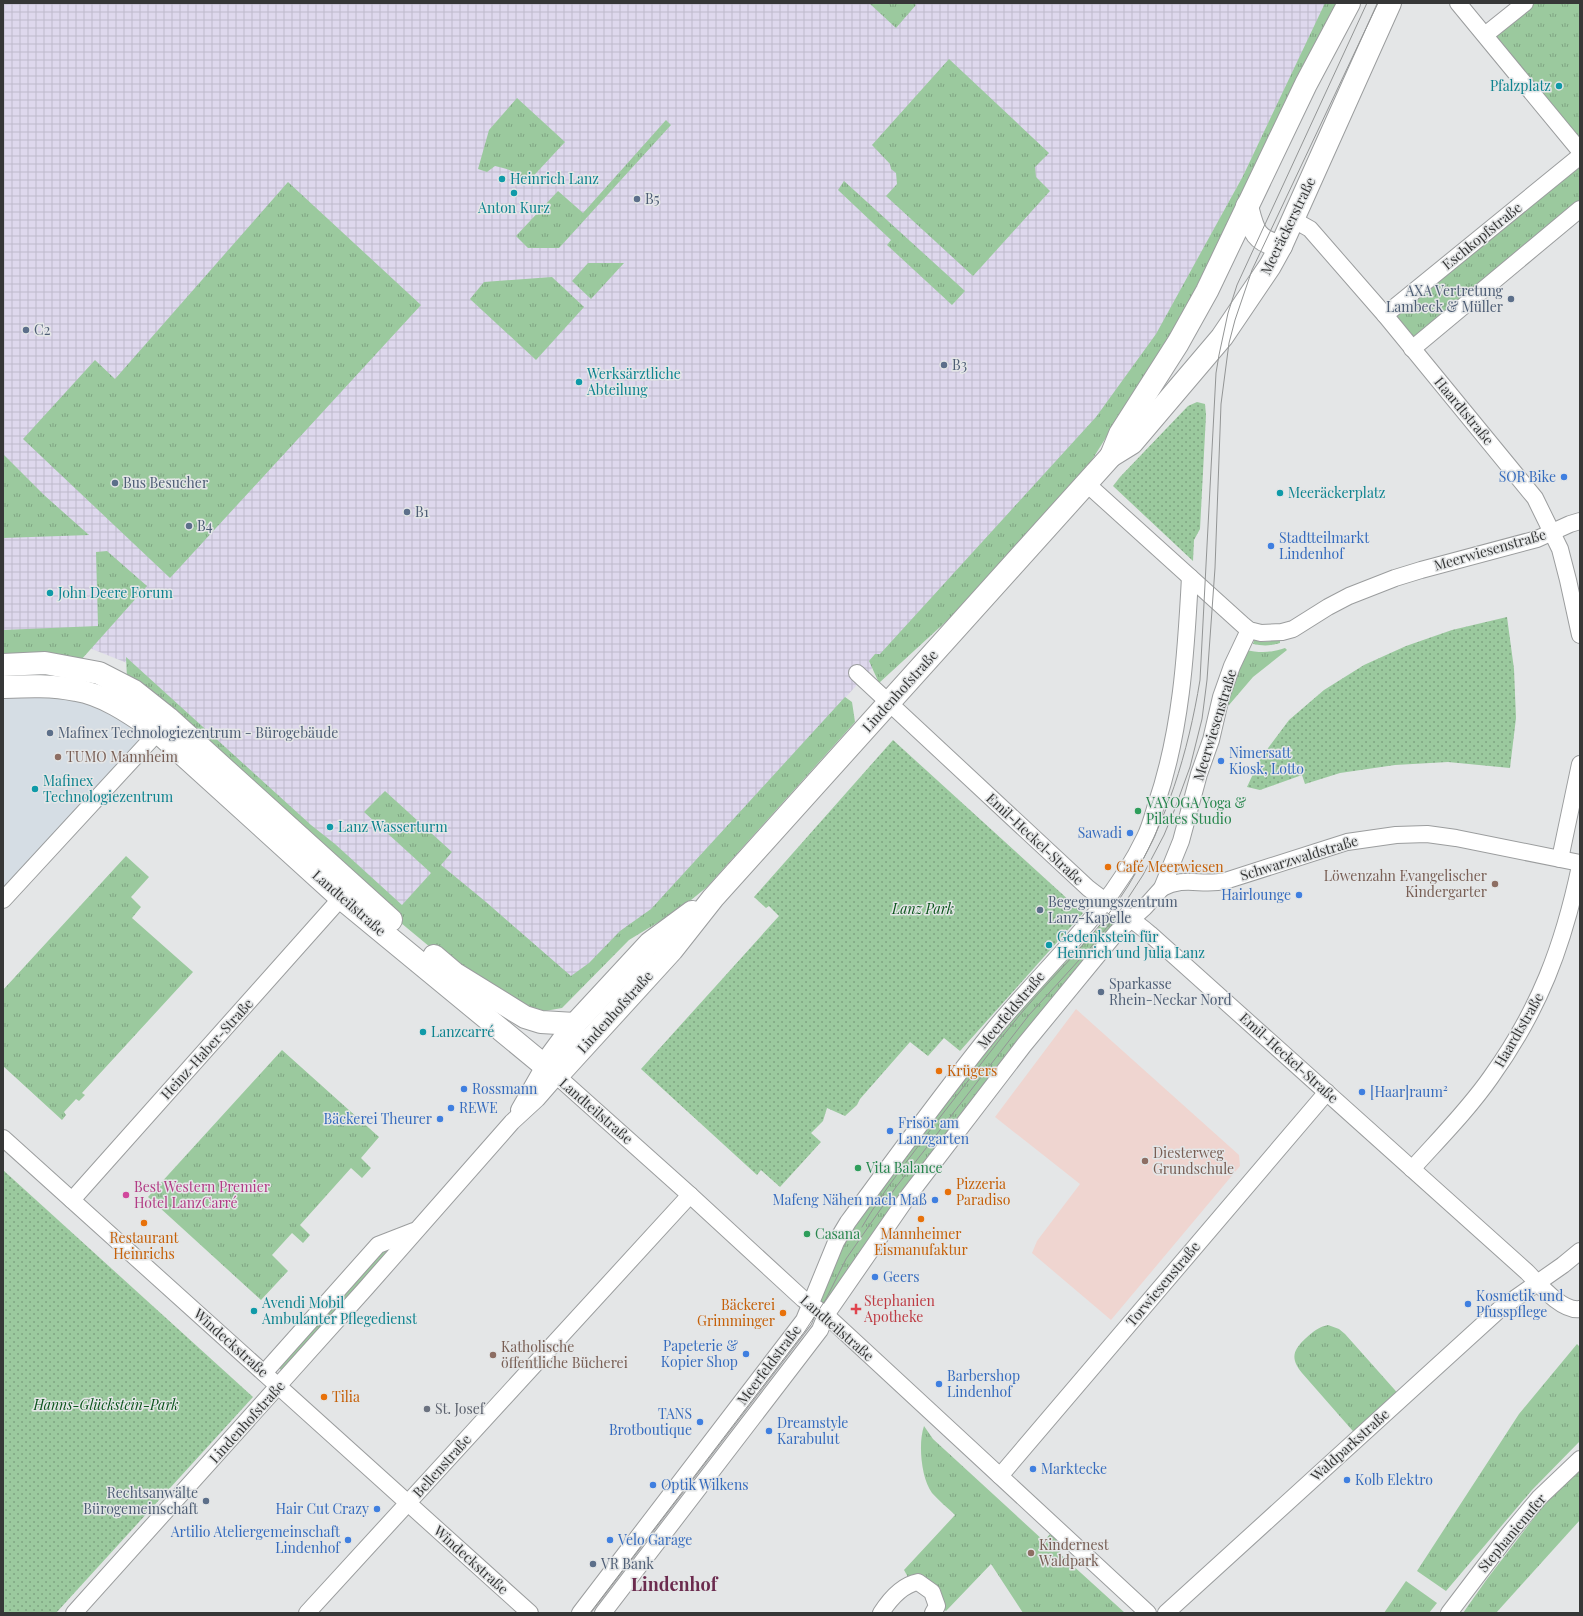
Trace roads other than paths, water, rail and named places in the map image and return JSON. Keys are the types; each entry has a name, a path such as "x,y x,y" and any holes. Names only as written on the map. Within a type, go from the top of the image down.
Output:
{"street":[{"name":"Meeräckerstraße","path":"1111,456 1120,434 1178,343 1207,291 1306,84 1349,3"},
{"name":"Meeräckerstraße","path":"1087,484 1111,456 1132,443 1149,424 1222,337 1270,266 1294,220 1390,3"},
{"path":"1458,3 1580,151"},
{"path":"1485,35 1525,3"},
{"name":"Eschkopfstraße","path":"1385,315 1580,156"},
{"path":"1247,206 1253,228 1258,237 1266,242 1281,246"},
{"path":"1412,349 1580,209"},
{"name":"Haardtstraße","path":"1294,220 1310,229 1385,315 1535,498 1560,549 1580,635"},
{"path":"1087,484 1249,630"},
{"name":"Lindenhofstraße","path":"74,1613 279,1386 512,1122 550,1071 672,950 712,898 1087,484"},
{"name":"Meerwiesenstraße","path":"1132,918 1162,888 1181,841 1199,774 1211,740 1221,697 1232,666 1249,630 1261,633 1282,632 1293,629 1349,596 1395,578 1537,539 1580,521"},
{"path":"1105,902 1128,869 1145,836 1164,783 1177,722 1182,687 1190,578"},
{"name":"Landteilstraße","path":"3,665 45,663 66,666 99,673 134,691 168,718 406,934 454,973 525,1017 541,1022 575,1024"},
{"name":"Emil-Heckel-Straße","path":"857,673 1083,883 1105,902 1119,912 1132,918 1564,1306 1576,1310 1580,1309"},
{"name":"Landteilstraße","path":"3,687 49,686 78,690 99,697 129,712 158,732 341,898 550,1071 810,1304 826,1315 1148,1613"},
{"path":"3,900 158,732"},
{"path":"1560,859 1580,764"},
{"name":"Schwarzwaldstraße","path":"1162,888 1172,882 1181,881 1204,883 1220,882 1347,842 1396,835 1427,834 1456,838 1580,863"},
{"name":"Haardtstraße","path":"1412,1169 1483,1088 1503,1060 1528,1018 1553,964 1571,908 1580,866"},
{"name":"Heinz-Haber-Straße","path":"72,1200 341,898"},
{"name":"Lindenhofstraße","path":"550,1071 575,1024 650,943 712,898"},
{"name":"Meerfeldstraße","path":"580,1613 804,1320 836,1242 848,1222 955,1078 1034,983 1105,902"},
{"name":"Meerfeldstraße","path":"603,1613 820,1330 826,1315 909,1195 1024,1045 1116,933 1132,918"},
{"name":"Torwiesenstraße","path":"1000,1476 1327,1092"},
{"name":"Windeckstraße","path":"3,1138 530,1613"},
{"name":"Bellenstraße","path":"307,1613 690,1195"},
{"name":"Lindenhofstraße","path":"264,1373 378,1245 417,1230"},
{"name":"Waldparkstraße","path":"1166,1613 1500,1309 1580,1250"},
{"name":"Stephanienufer","path":"1449,1613 1538,1498 1580,1459"},
{"path":"881,1613 889,1601 909,1584 918,1582 932,1592 937,1606 933,1613"}],"tram line":[{"path":"862,1227 896,1175 1000,1039 1104,920 1117,903 1142,862 1165,812 1189,734 1200,680 1216,373 1228,313 1237,285 1367,3"},
{"path":"590,1613 805,1331 826,1299 846,1259 896,1187 1029,1015 1091,947 1119,912 1143,875 1164,835 1190,767 1202,719 1207,680 1215,568 1221,404 1229,343 1252,270 1378,3"}],"place":[{"name":"Pfalzplatz","path":"1559,86"},
{"name":"Heinrich Lanz","path":"502,179"},
{"name":"Anton Kurz","path":"514,193"},
{"name":"B5","path":"637,199"},
{"name":"AXA Vertretung Lambeck & Müller","path":"1511,299"},
{"name":"C2","path":"26,330"},
{"name":"B3","path":"944,365"},
{"name":"Werksärztliche Abteilung","path":"579,382"},
{"name":"SOR Bike","path":"1564,477"},
{"name":"Bus Besucher","path":"115,483"},
{"name":"Meeräckerplatz","path":"1280,493"},
{"name":"B1","path":"407,512"},
{"name":"B4","path":"189,526"},
{"name":"Stadtteilmarkt Lindenhof","path":"1271,546"},
{"name":"John Deere Forum","path":"50,593"},
{"name":"Mafinex Technologiezentrum - Bürogebäude","path":"50,733"},
{"name":"TUMO Mannheim","path":"58,757"},
{"name":"Nimersatt Kiosk, Lotto","path":"1221,761"},
{"name":"Mafinex Technologiezentrum","path":"35,789"},
{"name":"VAYOGA Yoga & Pilates Studio","path":"1138,811"},
{"name":"Lanz Wasserturm","path":"330,827"},
{"name":"Sawadi","path":"1130,833"},
{"name":"Café Meerwiesen","path":"1108,867"},
{"name":"Löwenzahn Evangelischer Kindergarter","path":"1495,884"},
{"name":"Hairlounge","path":"1299,895"},
{"name":"Begegnungszentrum Lanz-Kapelle","path":"1040,910"},
{"name":"Gedenkstein für Heinrich und Julia Lanz","path":"1049,945"},
{"name":"Sparkasse Rhein-Neckar Nord","path":"1101,992"},
{"name":"Lanzcarré","path":"423,1032"},
{"name":"Krügers","path":"939,1071"},
{"name":"Rossmann","path":"464,1089"},
{"name":"[Haar]raum²","path":"1362,1092"},
{"name":"REWE","path":"451,1108"},
{"name":"Bäckerei Theurer","path":"440,1119"},
{"name":"Frisör am Lanzgarten","path":"890,1131"},
{"name":"Diesterweg Grundschule","path":"1145,1161"},
{"name":"Vita Balance","path":"858,1168"},
{"name":"Pizzeria Paradiso","path":"948,1192"},
{"name":"Best Western Premier Hotel LanzCarré","path":"126,1195"},
{"name":"Mafeng Nähen nach Maß","path":"935,1200"},
{"name":"Mannheimer Eismanufaktur","path":"921,1219"},
{"name":"Restaurant Heinrichs","path":"144,1223"},
{"name":"Casana","path":"807,1234"},
{"name":"Geers","path":"875,1277"},
{"name":"Kosmetik und Pfusspflege","path":"1468,1304"},
{"name":"Stephanien Apotheke","path":"856,1309"},
{"name":"Avendi Mobil Ambulanter Pflegedienst","path":"254,1311"},
{"name":"Bäckerei Grimminger","path":"783,1313"},
{"name":"Papeterie & Kopier Shop","path":"746,1354"},
{"name":"Katholische öffentliche Bücherei","path":"493,1355"},
{"name":"Barbershop Lindenhof","path":"939,1384"},
{"name":"Tilia","path":"324,1397"},
{"name":"St. Josef","path":"427,1409"},
{"name":"TANS Brotboutique","path":"700,1422"},
{"name":"Dreamstyle Karabulut","path":"769,1431"},
{"name":"Marktecke","path":"1033,1469"},
{"name":"Kolb Elektro","path":"1347,1480"},
{"name":"Optik Wilkens","path":"653,1485"},
{"name":"Rechtsanwälte Bürogemeinschaft","path":"206,1501"},
{"name":"Hair Cut Crazy","path":"377,1509"},
{"name":"Artilio Ateliergemeinschaft Lindenhof","path":"348,1540"},
{"name":"Velo Garage","path":"610,1540"},
{"name":"Kindernest Waldpark","path":"1031,1553"},
{"name":"VR Bank","path":"593,1564"}],"district":[{"name":"Lindenhof","path":"674,1585"}],"park label":[{"name":"Lanz Park","path":"923,909"},
{"name":"Hanns-Glückstein-Park","path":"106,1405"}]}
